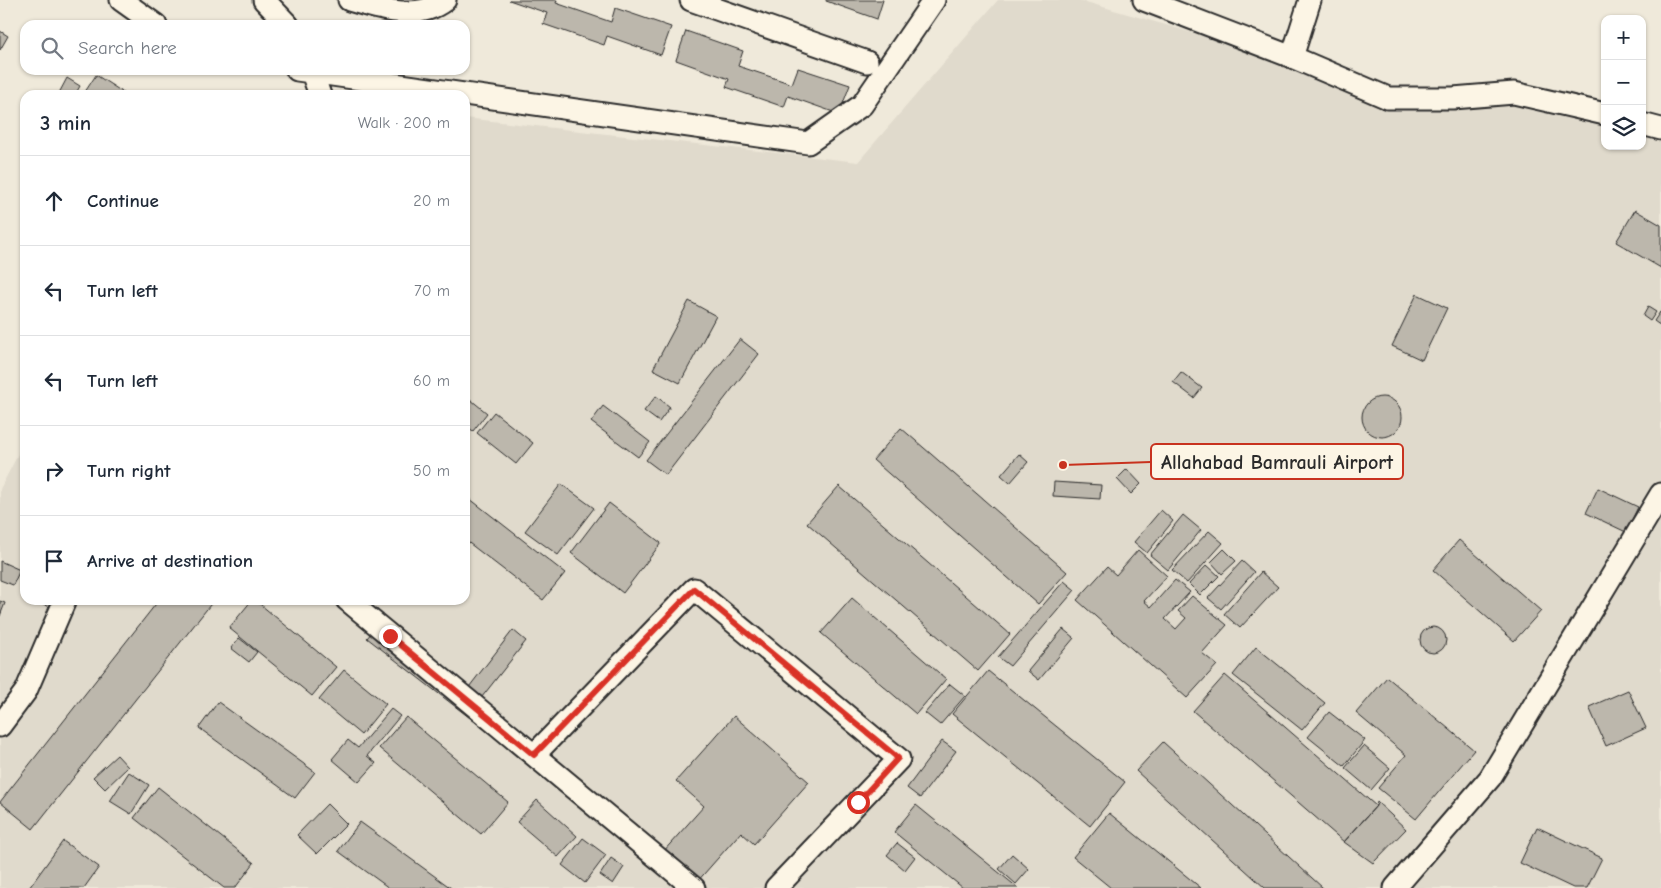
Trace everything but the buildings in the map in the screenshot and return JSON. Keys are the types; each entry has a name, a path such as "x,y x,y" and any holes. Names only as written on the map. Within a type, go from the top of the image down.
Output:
{"street":[{"path":"120,0 149,20"},
{"path":"264,0 283,20"},
{"path":"349,0 385,11 419,12 445,0"},
{"path":"691,0 867,62"},
{"path":"470,95 808,143 862,105 934,0"},
{"path":"1144,0 1292,57 1388,98 1452,98 1514,93 1601,113"},
{"path":"1292,57 1310,0"},
{"path":"308,75 317,90"},
{"path":"334,75 438,90"},
{"path":"1646,125 1661,129"},
{"path":"1396,888 1490,778 1661,494"},
{"path":"534,755 694,589 898,758 776,888"},
{"path":"0,726 26,691 64,605"},
{"path":"353,605 694,888"}],"shaded area":[{"path":"998,0 1079,0 1409,95 1601,111 1601,150 1646,150 1646,124 1661,129 1661,888 0,888 0,489 20,451 20,605 470,605 470,119 858,162"}],"place":[{"name":"Allahabad Bamrauli Airport","path":"1063,465"}],"route":[{"path":"390,636 534,755 694,589 898,758 858,802"}]}
